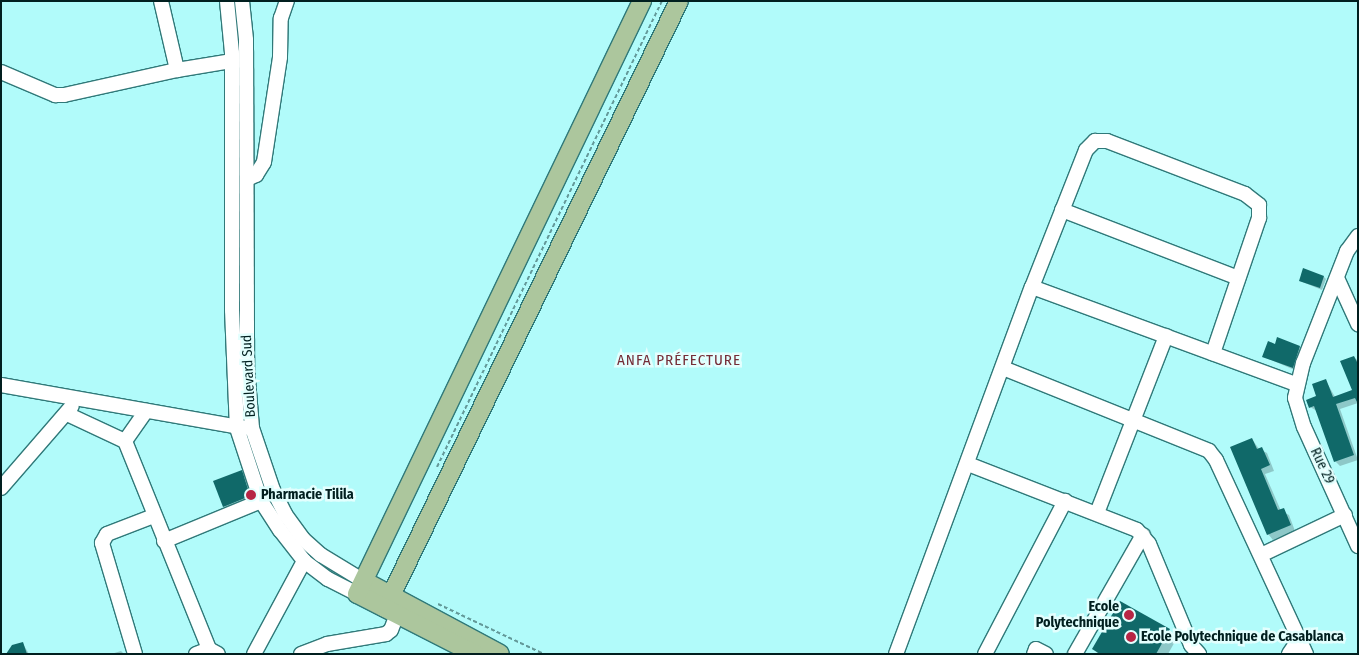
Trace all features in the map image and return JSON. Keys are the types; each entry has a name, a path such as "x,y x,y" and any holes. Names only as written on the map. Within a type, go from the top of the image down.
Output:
{"main road":[{"path":"361,588 642,1"},
{"path":"391,606 679,1"},
{"name":"Boulevard Sud","path":"361,588 475,654"},
{"name":"Boulevard Sud","path":"391,606 500,654"}],"street":[{"path":"162,1 177,70"},
{"name":"Boulevard Sud","path":"227,1 232,61 232,310 237,428 261,501 304,560 328,579 361,588"},
{"name":"Boulevard Sud","path":"242,1 247,179 247,368 252,428 273,490 285,514 304,539 361,588"},
{"path":"247,179 256,175 264,162 280,56 281,18 287,1"},
{"path":"1,72 54,95 64,95 177,70 232,61"},
{"path":"896,654 1062,210 1088,146 1099,139 1253,198 1260,214 1213,353"},
{"path":"1062,210 1238,278"},
{"path":"1032,287 1296,384 1347,251 1358,236"},
{"path":"1336,278 1358,324"},
{"path":"1096,513 1166,336"},
{"path":"1003,368 1209,451 1262,555 1306,654"},
{"name":"Rue 29","path":"1296,384 1298,409 1358,546"},
{"path":"1,385 237,428 252,428"},
{"path":"1,488 67,414 77,399"},
{"path":"125,441 146,411"},
{"path":"67,414 125,441 207,652"},
{"path":"968,464 1131,526 1143,535 1195,652"},
{"path":"164,540 261,501"},
{"path":"985,654 1065,501"},
{"path":"1262,555 1344,515"},
{"path":"135,654 102,543 107,534 154,516"},
{"path":"1075,654 1143,535"},
{"path":"254,654 304,560"},
{"path":"301,654 327,644 386,634 391,630 391,606"},
{"path":"1289,654 1299,639"},
{"path":"1034,654 1036,649 1046,654"}],"path":[{"path":"434,473 662,1"},
{"path":"432,604 440,604 544,654"}],"building":[{"path":"1303,268 1324,276 1320,288 1299,281"},
{"path":"1277,337 1300,346 1293,368 1262,357 1268,341 1275,344"},
{"path":"1354,356 1358,364 1358,404 1355,398 1336,404 1354,455 1334,462 1314,406 1309,408 1306,400 1316,396 1312,384 1326,379 1333,397 1352,390 1340,361"},
{"path":"1252,438 1257,449 1262,447 1270,465 1261,469 1278,510 1284,508 1291,525 1267,535 1230,447"},
{"path":"242,470 250,496 223,507 213,481"},
{"name":"Ecole Polytechnique","path":"1120,601 1170,629 1156,654 1100,654 1092,649"},
{"path":"23,642 27,654 6,654 12,645"}],"place":[{"name":"Pharmacie Tilila","path":"251,495"},
{"name":"Ecole Polytechnique","path":"1129,615"},
{"name":"Ecole Polytechnique de Casablanca","path":"1131,637"}],"district":[{"name":"ANFA PRÉFECTURE","path":"679,361"}]}
